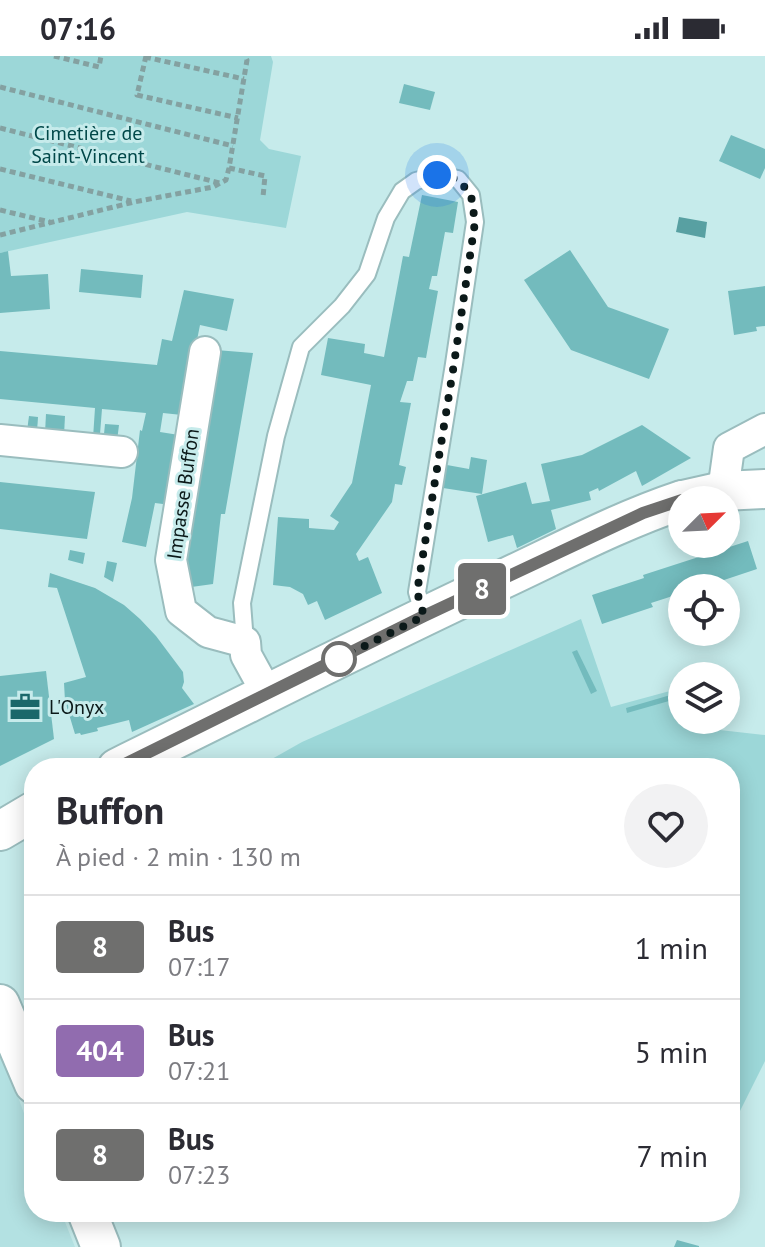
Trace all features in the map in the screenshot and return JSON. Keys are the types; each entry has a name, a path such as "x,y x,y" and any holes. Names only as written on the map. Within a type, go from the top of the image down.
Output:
{"street":[{"name":"Impasse Buffon","path":"205,352 171,560 181,611 208,632 245,642"},
{"path":"724,486 729,448 756,434"},
{"path":"0,440 122,452"},
{"path":"740,490 765,489"},
{"path":"138,758 424,616 643,513 668,505"},
{"path":"245,642 246,655 268,695"},
{"path":"0,809 24,805"},
{"path":"0,831 24,817"},
{"path":"0,1004 24,1060"},
{"path":"91,1222 101,1247"}],"lane":[{"path":"245,642 242,603 276,436 301,347 342,306 367,274 386,218 402,191 416,181 437,175 458,179 471,195 475,222 417,592 424,616"}],"path":[{"path":"54,56 99,67 101,56"},
{"path":"238,118 137,95 146,56 244,79"},
{"path":"0,235 134,202 213,187 226,180 247,60 245,56"},
{"path":"0,87 233,146"},
{"path":"0,128 220,183"},
{"path":"229,168 265,176 263,197"},
{"path":"0,169 134,202"},
{"path":"0,210 54,223"}],"shaded area":[{"path":"679,217 707,222 705,238 676,232"},
{"path":"0,1047 24,1113 24,1222 65,1222 75,1247 0,1247"}],"green space":[{"name":"Cimetière de Saint-Vincent","path":"0,56 271,56 273,62 260,140 269,149 301,156 286,228 187,212 0,253"},
{"path":"581,619 611,707 668,692 668,734 740,732 765,735 765,1061 740,1111 740,758 274,758 302,742"}],"building":[{"path":"404,84 435,92 430,110 399,103"},
{"path":"731,135 765,149 765,168 760,179 719,161"},
{"path":"422,195 458,202 453,233 445,232 437,276 432,276 429,289 438,291 426,358 418,357 413,381 407,381 400,402 411,403 399,465 406,467 402,485 395,484 392,502 356,554 359,561 368,557 382,593 325,620 317,601 308,605 303,594 290,587 273,585 278,517 309,519 309,528 334,530 339,522 330,516 352,483 371,385 321,375 328,338 365,344 364,353 384,357 403,256 409,257"},
{"path":"570,250 608,307 669,329 649,379 571,350 524,280"},
{"path":"8,251 11,276 48,274 50,309 0,313 0,253"},
{"path":"81,269 143,275 141,298 79,292"},
{"path":"765,286 765,326 756,327 757,331 734,335 728,291"},
{"path":"184,290 234,299 227,331 200,325 182,415 163,413 160,432 179,435 171,505 155,503 146,547 122,542 132,498 140,430 146,413 102,409 100,434 104,434 105,424 119,425 117,441 93,438 95,408 0,399 0,351 157,365 162,339 172,341"},
{"path":"216,350 253,353 225,514 221,514 213,584 184,588 178,561"},
{"path":"46,414 65,416 64,435 45,433"},
{"path":"29,416 38,417 37,432 27,431"},
{"path":"642,425 691,458 642,486 636,471 599,491 598,488 589,492 591,500 551,510 556,529 517,548 513,535 488,542 476,496 526,482 532,504 550,501 541,464 582,455"},
{"path":"471,457 487,460 482,494 443,488 447,465 469,469"},
{"path":"0,482 95,492 87,539 0,529"},
{"path":"748,541 757,569 740,575 668,574 668,598 651,603 653,607 602,624 592,595 696,558 740,558 740,544"},
{"path":"70,550 85,553 83,564 68,560"},
{"path":"107,561 117,563 113,582 104,577"},
{"path":"50,573 95,588 124,605 140,619 183,672 182,688 194,704 132,732 129,720 97,728 98,731 75,734 65,701 64,683 86,677 57,588 48,587"},
{"path":"577,650 597,691 591,694 572,652"},
{"name":"L'Onyx","path":"46,671 54,739 0,766 0,676"},
{"path":"668,696 668,701 627,713 626,708"},
{"path":"677,1240 699,1246 699,1247 674,1247"}],"bus line":[{"name":"8","path":"138,758 424,616 643,513 668,505"}],"place":[{"name":"L'Onyx","path":"25,707"}],"route":[{"path":"339,659 424,616 417,592 475,222 471,195 458,179 437,175"}]}
